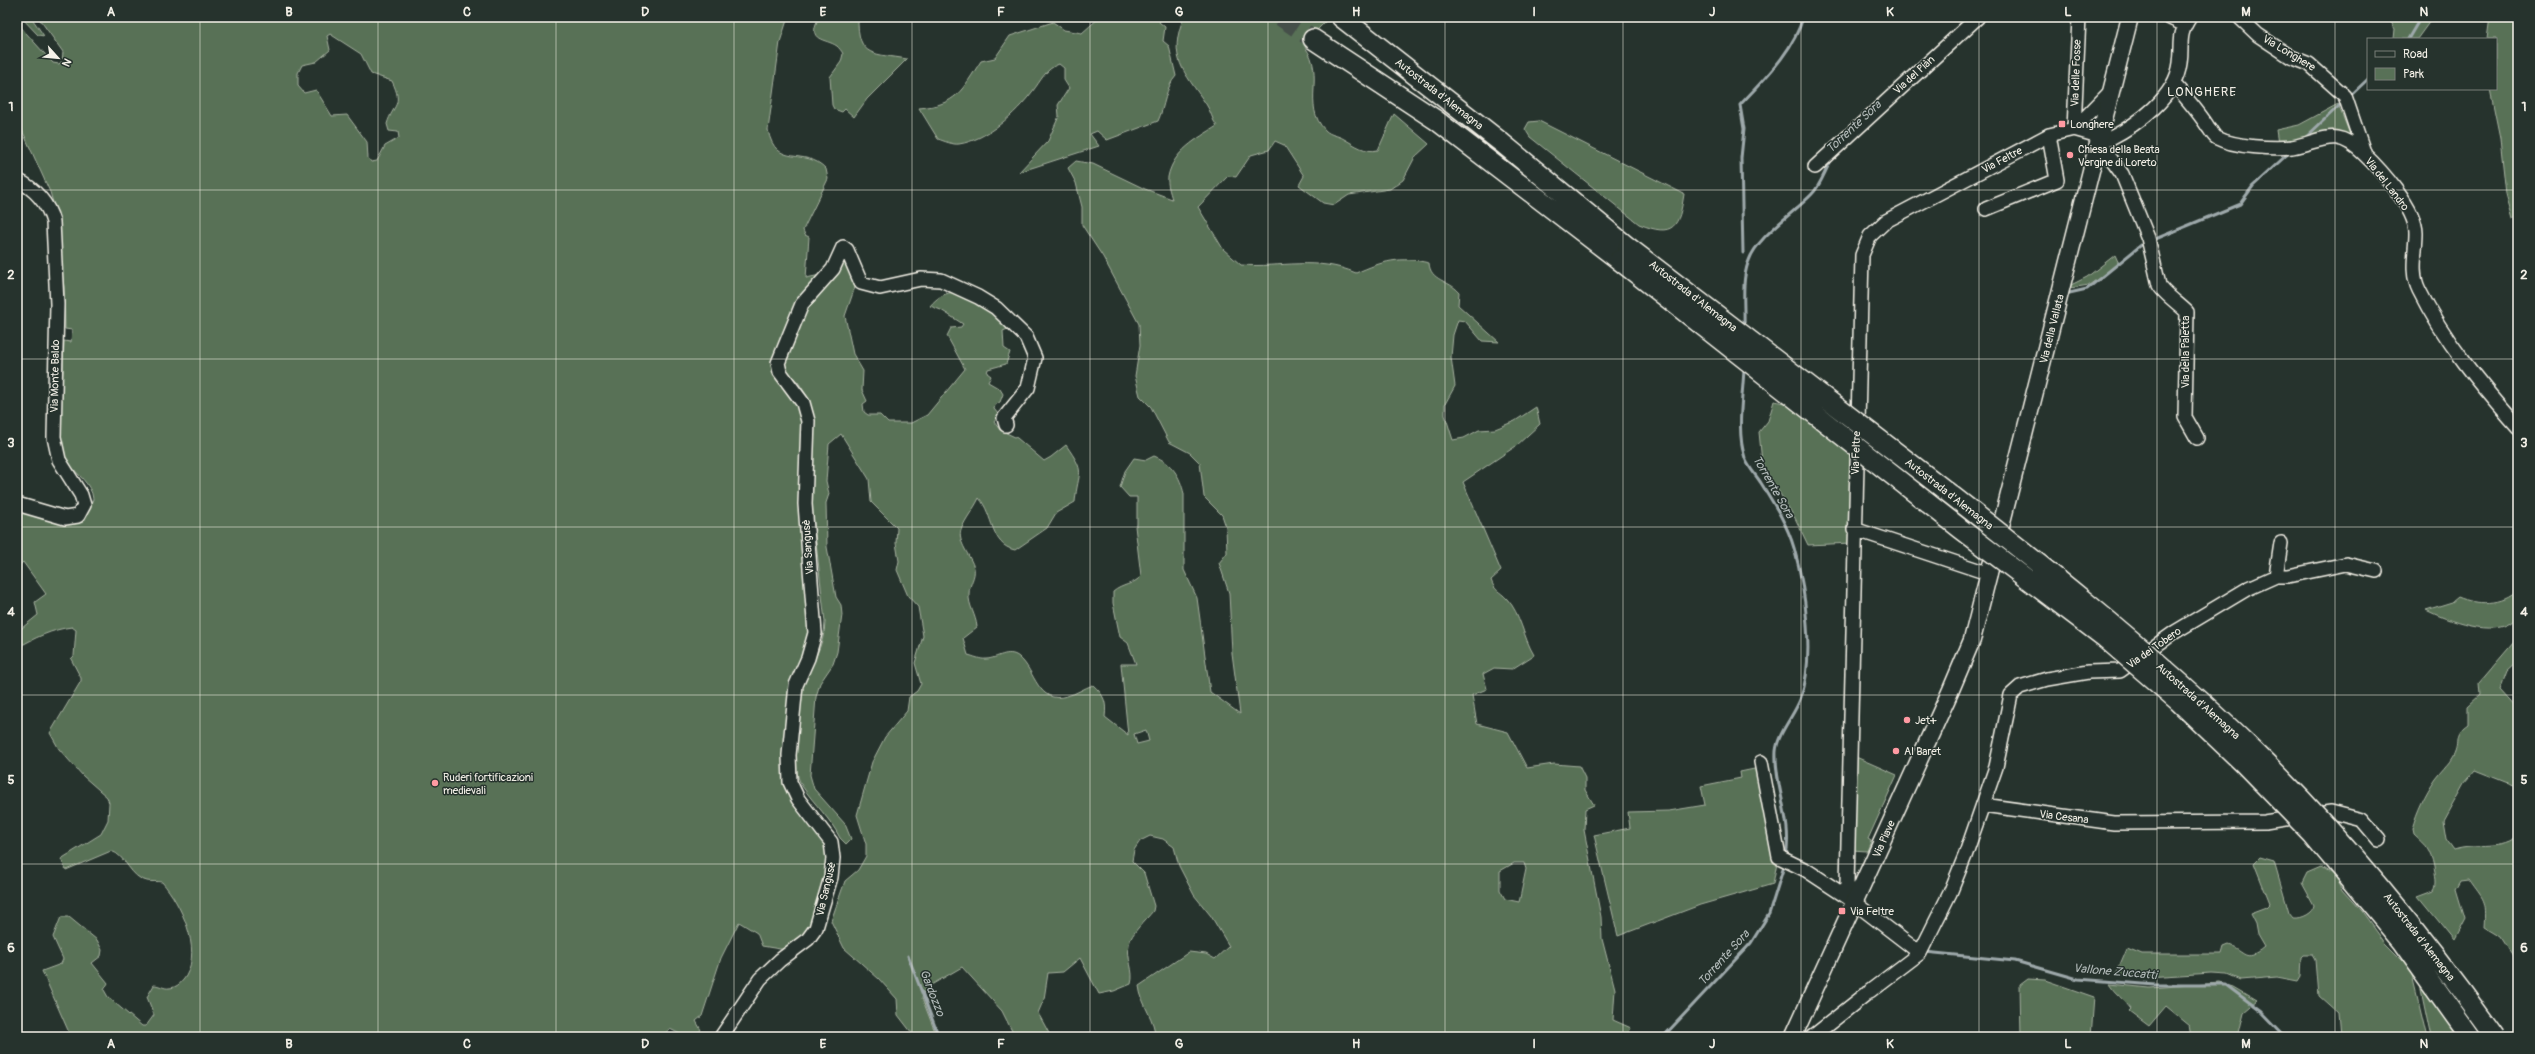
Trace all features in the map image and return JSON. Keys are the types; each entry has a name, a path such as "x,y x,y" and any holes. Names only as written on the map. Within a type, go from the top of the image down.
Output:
{"highway":[{"name":"Autostrada d'Alemagna","path":"1341,17 1502,144 1624,253 1961,529 2105,638 2178,701 2243,763 2312,834 2402,942 2470,1037"},
{"name":"Autostrada d'Alemagna","path":"1313,39 1436,120 1624,253 1974,512 2115,626 2190,691 2255,753 2325,824 2415,930 2494,1037"}],"main road":[{"name":"Via della Vallata","path":"1972,640 1990,574 2130,17"},
{"name":"Via Piave","path":"1793,1037 1855,903 1972,640"}],"street":[{"name":"Via del Piàn","path":"1815,167 1978,17"},
{"name":"Via delle Fosse","path":"2074,129 2079,17"},
{"path":"2099,142 2109,139 2144,117 2174,84 2180,64 2181,32 2188,21 2168,17"},
{"name":"Via Longhere","path":"2239,17 2258,35 2291,56 2309,64 2345,96 2365,155"},
{"name":"Via del Landro","path":"2174,84 2198,111 2216,138 2235,145 2290,147 2318,138 2332,137 2348,140 2365,155 2408,207 2416,232 2413,263 2419,289 2467,368 2518,427"},
{"path":"2074,129 2112,90"},
{"name":"Via Feltre","path":"1855,903 1848,884 1854,529 1862,255 1870,236 1886,220 2050,135 2074,129 2089,132 2099,142"},
{"path":"1986,209 2057,180 2050,135"},
{"name":"Via della Paletta","path":"2099,142 2122,174 2148,238 2159,285 2162,290 2175,299 2187,312 2185,416 2197,438"},
{"name":"Via Monte Baldo","path":"17,180 30,186 50,209 53,222 57,304 54,437 59,460 80,495 84,505 78,516 68,518 17,504"},
{"name":"Via Sangusè","path":"721,1037 760,979 780,960 808,939 816,928 831,877 834,858 831,842 798,798 790,782 789,755 796,685 808,658 815,633 805,504 808,421 803,403 780,372 778,364 790,336 793,321 802,304 833,269 843,247 851,256 861,283 880,288 921,279 941,280 978,296 996,308 1026,337 1035,358 1032,374 1028,388 1004,418 1006,425"},
{"path":"1854,529 1990,574"},
{"path":"2276,576 2282,543"},
{"name":"Via dei Tobero","path":"1983,805 2004,733 2011,695 2020,688 2047,679 2088,672 2120,671 2175,632 2248,589 2276,576 2288,576 2298,572 2346,564 2376,571"},
{"path":"1761,762 1777,854 1855,903 1920,954"},
{"path":"1812,1037 1867,993 1920,954 1953,886 1983,805"},
{"name":"Via Cesana","path":"1983,805 2114,823 2265,822 2331,812 2362,820 2379,840"}],"green space":[{"path":"21,17 31,17 44,36 38,35"},
{"path":"38,17 788,17 780,42 768,130 772,142 777,150 784,154 818,162 826,169 828,179 803,230 805,235 809,237 806,278 830,273 804,298 777,358 795,385 808,451 818,617 805,665 790,751 797,787 835,838 819,926 792,951 762,946 757,933 739,922 721,958 702,1016 696,1021 701,1030 695,1035 684,1036 670,1029 660,1037 71,1037 42,971 61,964 63,959 53,937 61,917 69,917 97,940 102,950 101,956 92,963 108,983 104,990 108,997 142,1026 146,1026 154,1015 147,997 154,985 172,988 179,984 186,976 192,953 187,927 182,914 176,902 162,882 149,881 136,876 121,857 111,851 66,870 61,859 101,834 108,820 109,803 107,797 83,776 59,749 50,733 81,681 81,678 71,659 74,656 76,630 72,627 51,632 37,637 17,648 17,632 38,615 35,602 46,594 23,562 17,567 17,544 21,539 17,530 17,505 75,524 86,516 93,499 87,484 66,459 60,438 64,341 71,342 72,330 65,329 64,287 54,206 50,192 17,119 17,23 53,63 59,64 62,61 63,52","holes":["330,34 361,54 371,74 392,81 397,95 396,104 387,124 389,131 398,132 399,138 385,146 377,161 371,162 368,158 367,142 347,115 332,116 316,90 304,93 298,86 298,73 302,65 316,62 330,50 327,36"]},
{"path":"817,17 858,17 861,40 870,52 907,59 867,99 854,117 845,109 842,112 834,109 832,105 830,77 841,62 843,54 837,46 816,36 815,26 818,19"},
{"path":"1100,17 1163,17 1159,22 1165,27 1163,41 1169,46 1176,76 1167,92 1158,121 1107,140 1097,131 1090,134 1099,146 1019,172 1048,141 1059,116 1058,105 1069,88 1064,80 1064,68 1059,64 1047,72 1032,92 1009,117 990,131 980,137 959,144 938,139 919,108 942,103 957,94 969,80 981,61 995,58 1010,36 1053,22 1064,30 1082,33"},
{"path":"1184,17 1330,17 1312,35 1305,47 1314,68 1315,110 1318,120 1325,130 1360,148 1373,151 1378,150 1394,114 1429,144 1415,157 1403,180 1390,189 1349,195 1334,205 1323,203 1299,185 1304,176 1284,145 1275,141 1269,150 1251,155 1236,177 1228,176 1198,207 1223,249 1241,265 1256,266 1313,264 1327,265 1356,273 1375,265 1392,261 1409,260 1429,263 1430,269 1436,277 1459,292 1458,305 1499,342 1482,341 1465,321 1458,320 1453,335 1451,357 1455,386 1445,404 1445,415 1453,440 1464,438 1479,430 1495,429 1515,421 1536,407 1540,424 1516,446 1463,482 1501,571 1491,580 1496,589 1512,605 1534,655 1512,669 1494,668 1483,674 1487,689 1472,695 1477,724 1508,732 1527,768 1554,764 1579,766 1585,778 1585,790 1594,805 1585,809 1584,830 1601,917 1602,939 1615,989 1613,1020 1631,1028 1626,1037 1226,1037 1197,1034 1197,1037 1155,1037 1155,1031 1142,1000 1139,986 1189,952 1206,954 1215,959 1229,946 1211,916 1194,895 1179,866 1174,847 1163,839 1150,836 1140,841 1134,850 1132,861 1144,873 1154,906 1153,911 1130,940 1128,949 1132,974 1131,984 1114,991 1099,994 1080,958 1063,972 1048,973 1044,999 1038,1013 1051,1037 1015,1037 1002,1011 962,967 926,988 922,998 937,1037 915,1037 898,1015 897,999 879,979 844,948 831,921 845,881 858,870 866,856 866,844 857,815 872,762 885,737 907,711 909,697 917,691 921,684 915,663 923,636 918,607 908,596 897,570 899,561 896,543 897,528 871,502 869,479 841,434 829,444 826,481 829,494 826,503 827,547 836,597 841,605 842,615 837,652 833,664 820,683 816,697 810,775 814,789 845,824 851,839 846,844 802,786 798,777 796,766 794,738 799,697 823,639 825,622 810,489 809,399 798,382 783,368 782,358 798,333 798,318 843,255 855,287 845,316 853,354 863,371 862,390 867,401 863,404 864,412 868,415 880,415 888,423 911,423 927,415 965,369 947,336 951,328 961,327 963,324 941,310 930,306 940,297 951,293 961,293 983,303 1012,327 1003,331 1004,348 1010,352 1006,364 988,369 987,373 991,376 988,382 1000,389 1003,394 1000,402 995,405 994,409 999,415 994,422 1000,430 1017,438 1044,461 1066,445 1077,462 1079,468 1080,472 1075,502 1056,513 1047,528 1015,550 1007,547 1001,542 993,528 984,505 979,498 967,518 960,535 974,568 974,574 969,590 969,598 977,627 963,638 968,655 984,659 990,659 1007,654 1019,657 1025,663 1038,685 1049,696 1067,696 1093,685 1104,699 1106,707 1105,717 1128,735 1121,664 1136,664 1128,643 1120,637 1113,603 1113,592 1120,587 1135,581 1141,576 1135,526 1137,525 1137,497 1129,497 1120,487 1125,471 1134,458 1146,460 1154,456 1166,462 1174,471 1180,481 1184,494 1184,570 1197,598 1210,692 1240,714 1232,653 1229,593 1219,563 1227,553 1226,527 1222,515 1204,497 1200,463 1190,453 1169,442 1151,407 1140,396 1135,376 1140,345 1139,324 1103,257 1082,225 1082,207 1076,183 1068,168 1076,161 1093,164 1145,189 1172,199 1168,185 1168,177 1175,160 1180,153 1194,141 1217,126 1208,107 1180,64 1177,43","holes":["1146,730 1149,741 1137,744 1134,734","1514,863 1524,863 1526,869 1519,902 1505,899 1500,890 1500,871"]},
{"path":"2388,17 2433,17 2418,38 2394,38 2395,29"},
{"path":"2490,17 2518,17 2518,216 2513,219 2506,194 2500,138 2490,90 2497,90 2497,38 2487,38"},
{"path":"2338,104 2351,137 2318,134 2303,137 2297,142 2278,144 2276,130 2299,125"},
{"path":"1539,121 1684,194 1680,215 1677,222 1673,227 1660,230 1639,224 1530,137 1525,129 1529,122"},
{"path":"2115,255 2119,264 2089,285 2070,288 2071,285 2087,277"},
{"path":"1774,401 1816,409 1855,424 1852,543 1808,545 1795,518 1766,471 1762,462 1759,432 1768,421"},
{"path":"2518,590 2518,629 2513,620 2505,625 2494,628 2482,628 2457,623 2426,610 2452,602 2458,597 2481,603 2497,601 2505,599"},
{"path":"2514,642 2518,642 2518,661 2507,671 2500,690 2518,710 2518,787 2475,770 2464,783 2443,821 2446,839 2454,850 2504,844 2518,835 2518,965 2500,936 2485,927 2485,905 2481,896 2469,879 2461,880 2456,889 2465,919 2454,940 2418,896 2434,890 2436,879 2433,862 2429,852 2425,845 2413,834 2412,829 2425,796 2436,778 2451,759 2455,751 2458,736 2468,725 2468,706 2480,695 2479,683"},
{"path":"1856,757 1897,775 1868,839 1871,841 1867,851 1852,850"},
{"path":"1759,768 1777,862 1773,884 1700,905 1618,936 1594,835 1630,828 1628,812 1669,811 1705,805 1701,786 1741,778 1740,772"},
{"path":"2260,857 2274,861 2289,913 2293,918 2300,918 2306,915 2311,911 2314,905 2302,883 2307,873 2321,867 2335,876 2342,890 2361,911 2384,943 2412,971 2428,1037 2340,1037 2338,1013 2319,996 2316,960 2313,955 2304,955 2302,957 2301,976 2298,981 2277,977 2241,980 2227,974 2212,973 2147,977 2116,974 2127,948 2142,954 2222,954 2224,947 2229,945 2249,955 2258,952 2264,947 2257,935 2255,924 2250,914 2266,908 2270,904 2254,863"},
{"path":"2028,979 2045,980 2094,997 2091,1037 2021,1037 2020,985"},
{"path":"2420,980 2466,1037 2432,1037"},
{"path":"2220,983 2233,987 2257,1001 2244,1012 2238,1037 2191,1037 2189,1025 2166,1006 2149,1026 2129,1011 2131,1009 2109,984 2150,988"}],"waterway":[{"path":"1743,253 1741,158 1744,129 1740,105 1768,75 1793,42 1803,17"},
{"path":"2409,38 2421,17"},
{"name":"Torrente Sora","path":"1920,79 1957,45"},
{"path":"2349,97 2367,80"},
{"path":"2304,139 2343,102"},
{"path":"2153,240 2240,204 2253,186 2291,151"},
{"name":"Torrente Sora","path":"1744,328 1745,279 1748,263 1752,253 1767,235 1804,202 1815,190 1832,159"},
{"path":"2065,294 2087,289 2145,242"},
{"name":"Torrente Sora","path":"1744,368 1740,425 1742,447 1748,465 1775,506 1791,539 1802,582 1807,622 1808,643 1805,681 1801,697 1783,730 1777,744 1776,751 1776,764 1787,830 1786,856"},
{"name":"Torrente Sora","path":"1663,1037 1751,943 1769,914 1785,863"},
{"name":"Vallone Zuccatti","path":"1925,952 2015,961 2078,979 2156,985 2226,985 2262,1012 2286,1037"},
{"name":"Gardozzo","path":"908,956 939,1037"}],"tunnel":[{"path":"1281,17 1313,39"}],"place":[{"name":"Longhere","path":"2062,124"},
{"name":"Chiesa della Beata Vergine di Loreto","path":"2070,155"},
{"name":"Jet+","path":"1907,720"},
{"name":"Al Baret","path":"1896,751"},
{"name":"Ruderi fortificazioni medievali","path":"435,783"},
{"name":"Via Feltre","path":"1842,911"}],"district":[{"name":"LONGHERE","path":"2202,92"}]}
